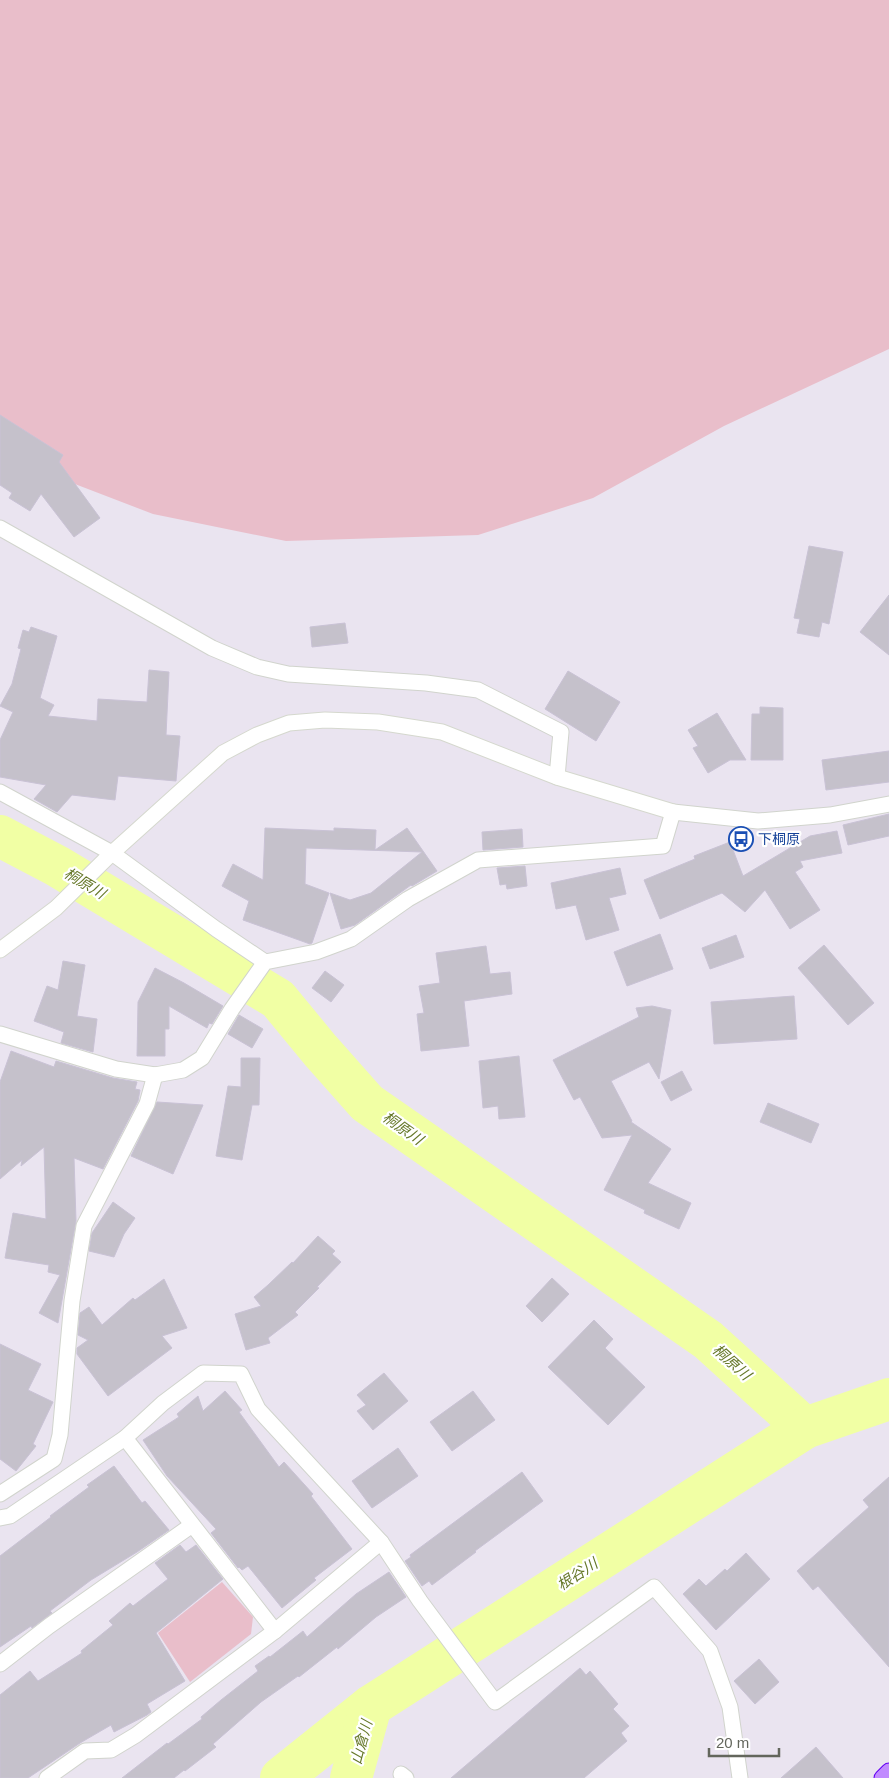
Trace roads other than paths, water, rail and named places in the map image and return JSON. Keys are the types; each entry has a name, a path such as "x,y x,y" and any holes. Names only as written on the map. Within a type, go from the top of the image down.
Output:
{"highway":[{"path":"882,1778 889,1771"}],"street":[{"path":"0,528 212,648 257,667 288,674 426,682 478,690 561,732 557,777"},
{"path":"0,950 56,908 108,857 223,753 256,735 289,724 325,720 378,722 442,732 557,777 673,812 758,821 830,815 889,804"},
{"path":"0,792 108,857 216,929 264,964"},
{"path":"0,1034 116,1069 155,1075 183,1070 202,1058 232,1009 264,964 316,952 350,939 408,899 478,860 663,846 673,812"},
{"path":"0,1494 54,1459 60,1435 72,1301 84,1226 147,1104 155,1075"},
{"path":"0,1518 10,1516 125,1438 163,1402 203,1373 241,1374 258,1409 381,1542 420,1601 495,1702 654,1587 710,1650 730,1707 740,1778"},
{"path":"125,1438 274,1631"},
{"path":"0,1664 49,1626 192,1525"},
{"path":"47,1778 85,1751 111,1750 136,1735 274,1631 381,1542"}],"waterway":[{"name":"桐原川","path":"0,836 57,866 278,999 367,1103 708,1340 805,1428"},
{"name":"根谷川","path":"281,1778 371,1706 805,1428 889,1399"},
{"name":"山倉川","path":"351,1778 371,1706"}],"place":[{"name":"下桐原","path":"741,839"}]}
